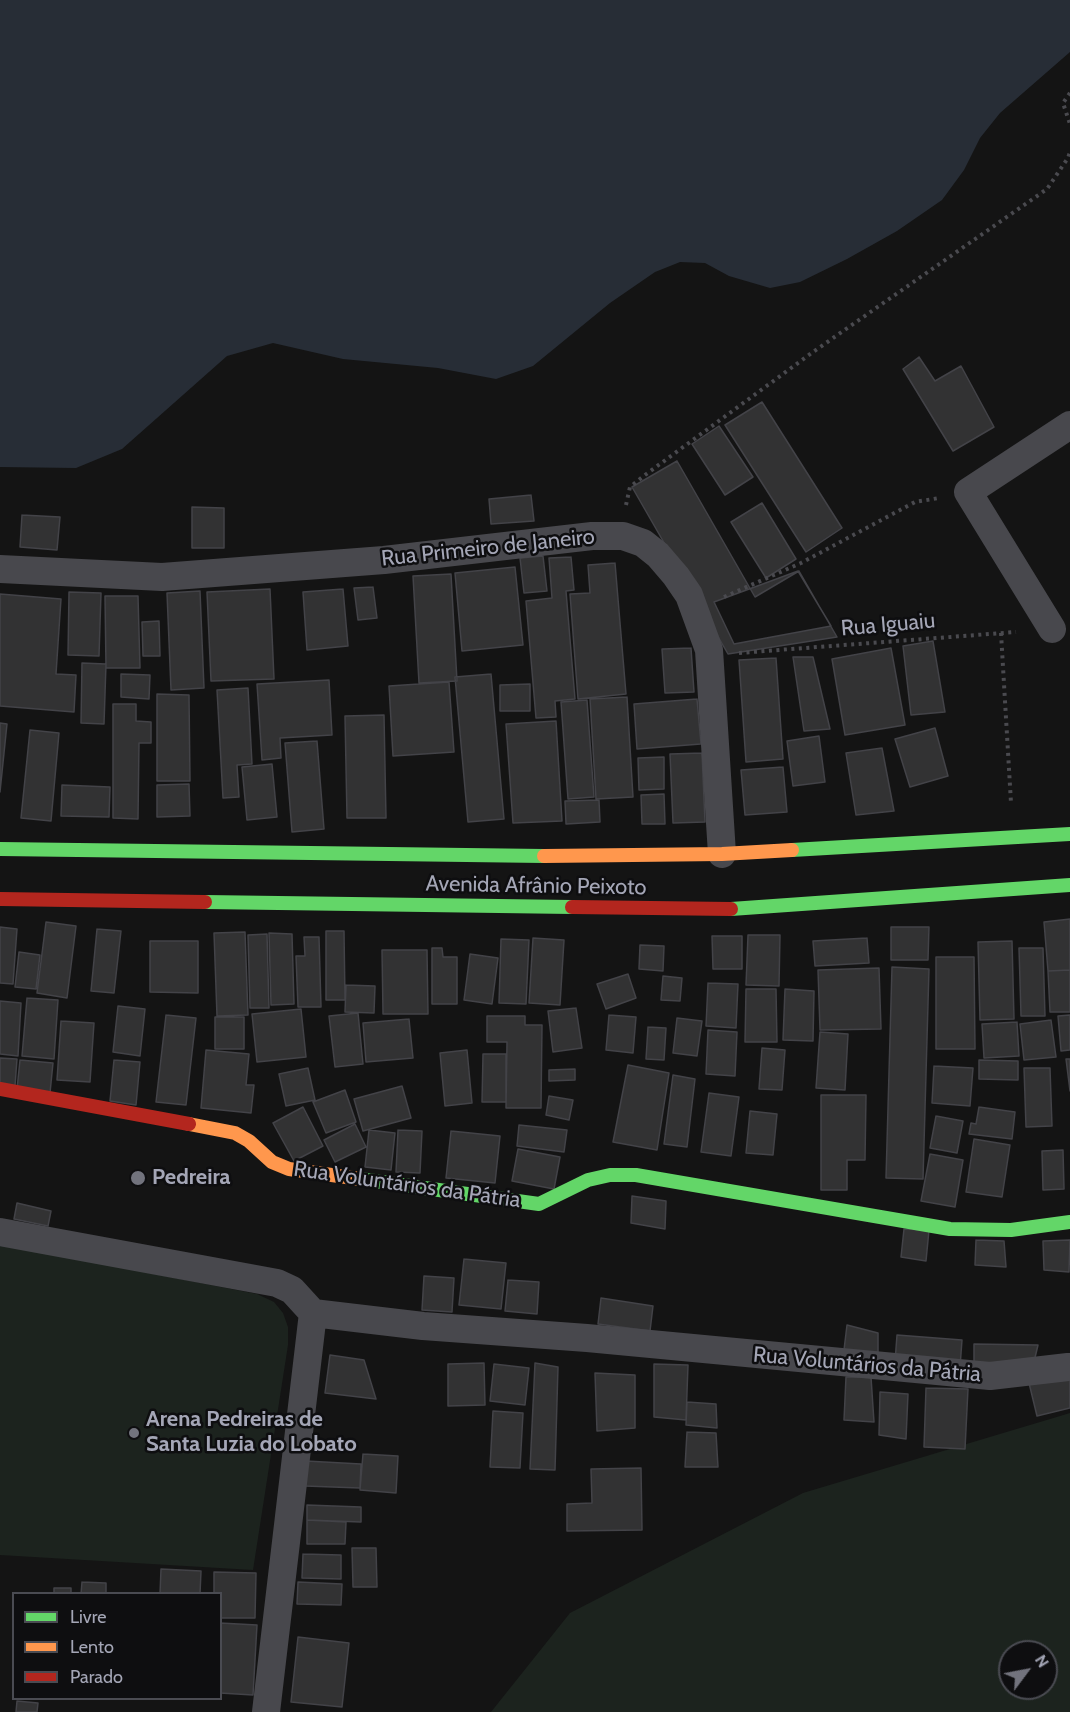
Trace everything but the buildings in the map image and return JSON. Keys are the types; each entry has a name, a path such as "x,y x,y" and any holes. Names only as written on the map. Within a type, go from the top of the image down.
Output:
{"main road":[{"name":"Avenida Afrânio Peixoto","path":"0,849 599,857 722,854 1070,834"},
{"name":"Avenida Afrânio Peixoto","path":"0,899 726,909 1070,885"},
{"name":"Rua Voluntários da Pátria","path":"0,1089 235,1133 249,1141 272,1162 289,1169 522,1202 539,1204 588,1180 610,1175 636,1176 950,1229 1011,1230 1070,1222"}],"street":[{"path":"1052,629 968,492 1070,425"},
{"name":"Rua Primeiro de Janeiro","path":"0,569 162,577 384,560 592,536 623,536 643,543 658,555 689,595 709,650 722,854"},
{"path":"0,1232 277,1283 292,1290 313,1314 266,1712"},
{"name":"Rua Voluntários da Pátria","path":"313,1314 423,1326 587,1338 990,1376 1068,1367"}],"path":[{"path":"1070,93 1063,103 1070,124"},
{"path":"623,536 630,487 813,352 1047,189 1070,152"},
{"path":"696,610 801,563 915,502 968,492"},
{"name":"Rua Iguaiu","path":"709,650 728,654 756,650 1052,629"},
{"path":"1001,633 1013,838"}],"shaded area":[{"path":"0,0 1070,0 1070,52 1000,113 980,138 964,170 942,200 897,231 800,282 770,288 729,276 705,263 680,262 655,272 610,303 533,366 496,379 438,368 343,359 273,343 227,356 122,449 76,468 0,467"},
{"name":"Arena Pedreiras de Santa Luzia do Lobato","path":"0,1244 257,1294 274,1302 283,1313 288,1327 288,1345 253,1570 0,1555"},
{"path":"1070,1413 1070,1712 491,1712 570,1613 803,1493"}],"traffic: fast":[{"path":"792,850 1070,834"},
{"path":"0,849 544,856"},
{"path":"731,909 1070,885"},
{"path":"205,902 572,907"},
{"path":"360,1179 539,1204 588,1180 610,1175 636,1175 950,1229 1011,1230 1070,1222"}],"traffic: slow":[{"path":"544,856 722,854 792,850"},
{"path":"189,1124 235,1133 249,1141 272,1162 289,1169 360,1179"}],"traffic: jam":[{"path":"0,899 205,902"},
{"path":"572,907 731,909"},
{"path":"0,1089 189,1124"}],"place":[{"name":"Pedreira","path":"138,1178"},
{"name":"Arena Pedreiras de Santa Luzia do Lobato","path":"134,1433"}]}
